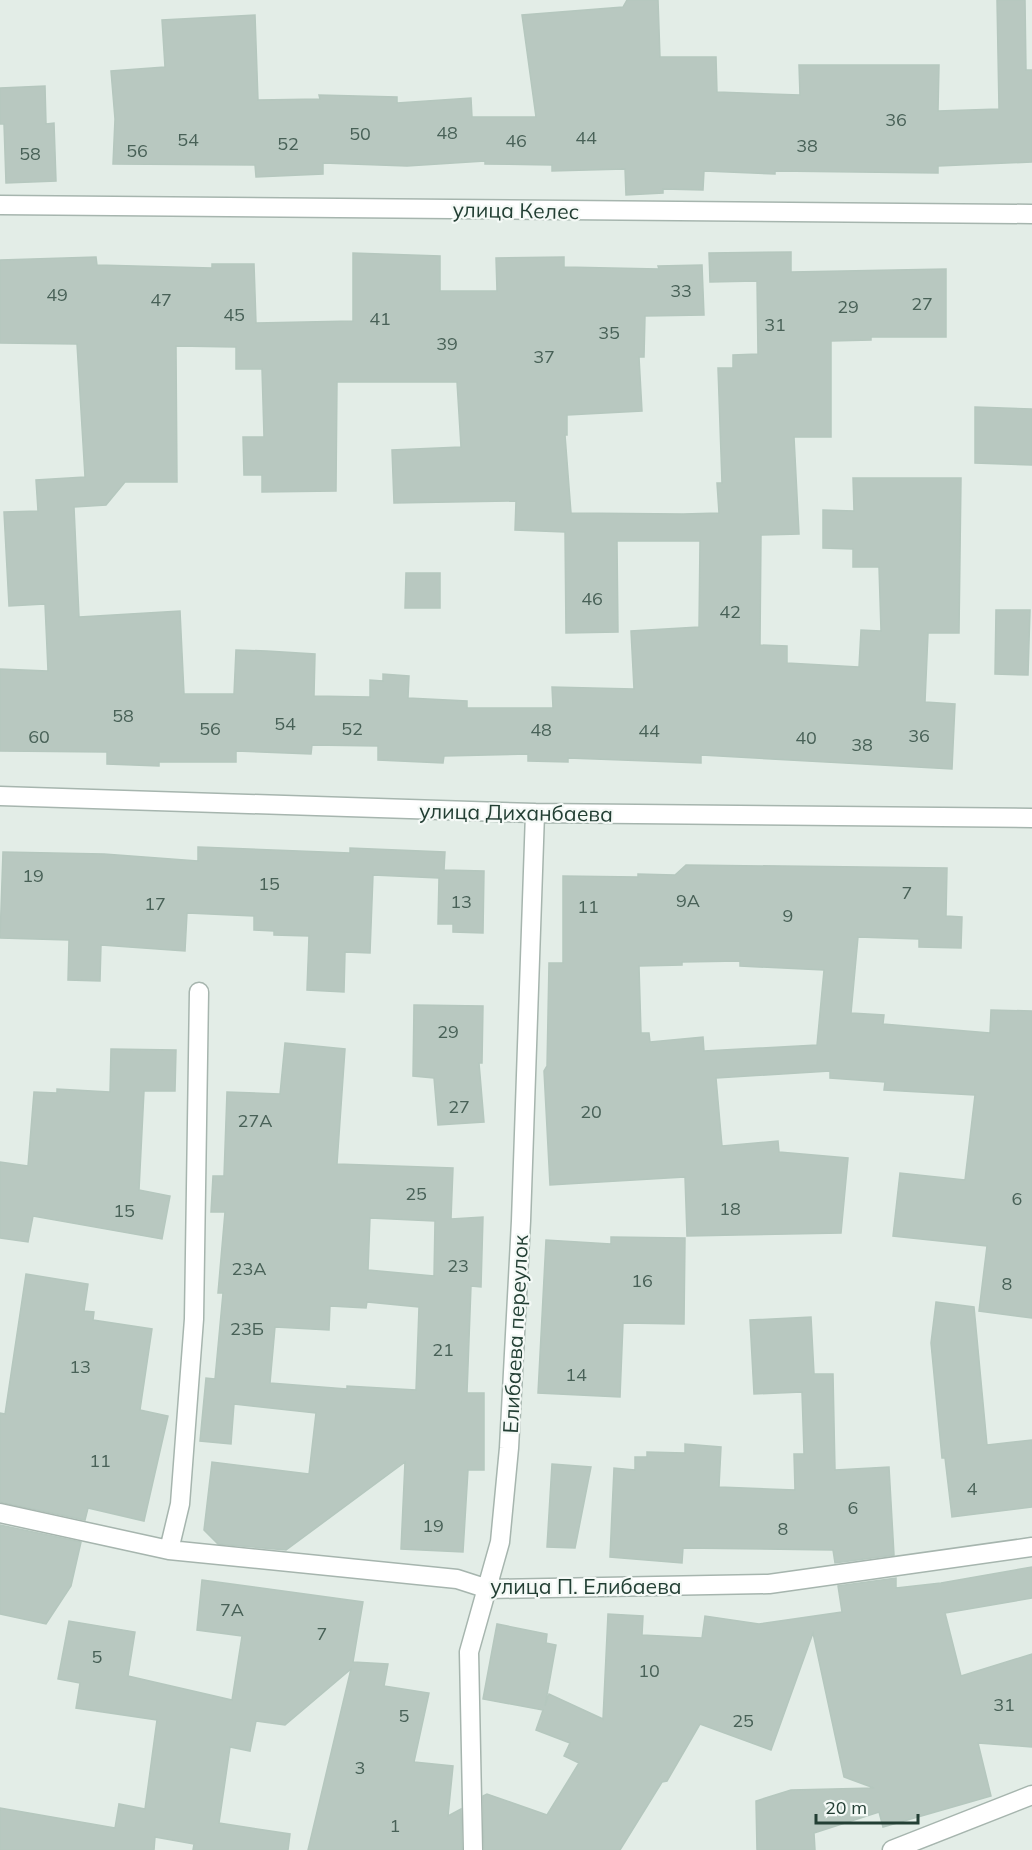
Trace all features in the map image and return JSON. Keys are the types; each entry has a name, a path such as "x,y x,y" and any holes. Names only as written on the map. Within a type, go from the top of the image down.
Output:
{"street":[{"name":"улица Келес","path":"0,205 1032,214"},
{"name":"улица Диханбаева","path":"0,796 535,813 1032,818"},
{"name":"Елибаева переулок","path":"473,1850 469,1653 500,1542 509,1448 521,1221 535,813"},
{"path":"169,1550 180,1504 194,1319 199,992"},
{"name":"улица П. Елибаева","path":"0,1513 169,1550 457,1579 488,1589 769,1584 1032,1546"},
{"path":"892,1850 1032,1795"}],"building":[{"path":"627,0 658,0 660,57 716,57 717,92 800,95 799,65 939,65 938,111 999,109 997,0 1025,0 1026,70 1032,70 1032,162 938,166 938,173 775,171 775,174 704,171 703,190 663,189 663,193 626,195 625,169 552,171 552,165 485,164 485,161 407,166 323,163 323,174 256,177 255,165 113,164 115,119 111,71 165,67 162,20 255,15 258,100 320,99 319,95 397,97 397,103 471,98 472,117 536,117 522,15 623,7"},
{"path":"45,86 46,124 54,123 56,181 6,183 4,124 0,124 0,88"},
{"path":"791,252 791,272 946,269 946,337 871,337 871,340 831,341 831,437 794,437 799,534 761,535 760,645 787,646 787,663 859,667 861,630 881,631 879,567 853,567 853,549 823,548 823,510 854,511 853,478 961,478 959,633 928,633 925,702 955,704 952,769 701,755 701,763 568,758 568,762 528,761 528,754 444,756 443,763 378,760 378,746 312,745 311,754 236,751 236,762 159,762 159,766 107,764 107,752 0,751 0,669 48,671 45,604 9,606 4,512 38,511 36,480 85,477 77,344 0,343 0,260 96,257 97,265 212,268 212,264 254,264 256,323 353,321 353,253 440,256 440,291 497,291 496,258 564,257 564,267 659,269 658,266 702,265 704,315 645,316 644,357 639,357 642,411 567,415 567,435 565,435 571,513 683,514 719,513 717,483 722,483 718,368 733,368 733,355 758,354 757,281 710,282 709,253","holes":["176,346 236,347 236,369 262,369 264,437 243,437 244,475 262,475 262,492 336,491 337,382 457,382 461,447 392,450 394,503 516,501 515,530 565,532 566,633 618,632 617,541 700,541 699,627 631,631 634,689 552,687 553,708 467,708 467,701 408,698 409,676 383,674 383,681 370,680 370,697 314,696 315,654 267,651 236,650 234,694 184,694 180,611 79,617 74,507 106,505 125,482 177,482"]},
{"path":"975,407 1032,409 1032,465 975,463"},
{"path":"406,573 440,573 440,608 405,608"},
{"path":"996,610 1030,610 1028,675 995,674"},
{"path":"198,847 350,853 350,848 445,852 444,870 484,871 483,933 453,932 453,924 438,924 439,878 373,875 370,953 345,952 344,992 307,990 309,936 274,935 274,931 254,930 254,916 187,913 185,951 101,945 100,981 68,980 69,940 0,938 3,852 104,854 198,861"},
{"path":"686,865 947,868 946,916 962,917 961,948 919,947 919,939 858,937 851,1013 884,1015 883,1024 990,1033 991,1010 1032,1011 1032,1318 979,1311 987,1246 893,1236 900,1173 965,1180 975,1095 884,1090 885,1082 830,1078 830,1071 716,1078 722,1146 778,1141 779,1152 848,1158 841,1233 687,1236 685,1177 550,1185 544,1071 547,1066 549,963 563,963 563,876 675,875","holes":["740,961 740,966 824,970 817,1045 704,1051 703,1037 650,1042 649,1033 641,1033 639,966 682,965 682,962"]},
{"path":"414,1005 483,1006 482,1063 479,1063 484,1122 438,1125 434,1078 413,1076"},
{"path":"285,1043 345,1049 337,1164 453,1168 451,1219 483,1217 481,1287 471,1286 467,1393 484,1393 484,1470 468,1470 463,1552 401,1549 405,1462 286,1550 218,1544 204,1530 212,1462 309,1474 316,1413 234,1404 231,1444 200,1441 206,1378 215,1379 223,1293 218,1293 225,1212 211,1212 213,1176 224,1176 227,1092 280,1094","holes":["370,1218 435,1221 434,1276 368,1270","367,1302 419,1307 416,1390 347,1386 347,1389 270,1383 275,1327 329,1330 330,1306 366,1308"]},
{"path":"111,1049 176,1050 175,1091 144,1091 139,1190 170,1196 162,1239 33,1216 28,1242 0,1238 0,1162 28,1166 34,1092 57,1093 57,1089 110,1092"},
{"path":"611,1237 685,1238 684,1324 623,1323 620,1397 538,1393 546,1240 611,1244"},
{"path":"26,1274 88,1284 84,1311 94,1312 93,1320 152,1329 140,1410 168,1416 144,1521 88,1508 85,1520 0,1502 0,1413 5,1414"},
{"path":"936,1302 974,1307 987,1445 1032,1440 1032,1507 952,1517 945,1458 942,1458 931,1343"},
{"path":"811,1317 814,1374 833,1374 835,1470 889,1467 894,1555 835,1563 833,1550 683,1548 682,1563 610,1557 614,1468 635,1470 635,1457 647,1457 647,1452 685,1453 685,1444 721,1447 719,1487 795,1490 794,1454 804,1454 802,1392 754,1394 750,1320"},
{"path":"552,1464 591,1467 575,1548 547,1547"},
{"path":"0,1525 81,1542 71,1586 46,1624 0,1614"},
{"path":"1032,1567 1032,1598 945,1613 961,1676 1032,1654 1032,1747 978,1743 991,1796 883,1827 879,1812 814,1833 815,1850 757,1850 756,1801 791,1790 874,1788 844,1777 813,1633 771,1750 700,1724 667,1781 662,1782 620,1850 484,1850 483,1796 487,1794 547,1815 579,1763 564,1756 570,1743 536,1730 543,1710 483,1699 497,1624 547,1634 546,1643 556,1645 545,1706 549,1694 603,1719 608,1614 643,1616 642,1635 702,1638 705,1616 759,1624 842,1612 838,1586 896,1578 896,1588 941,1583"},
{"path":"202,1580 363,1602 353,1662 388,1664 384,1686 429,1693 414,1762 453,1766 448,1816 461,1809 462,1850 308,1850 351,1669 285,1725 256,1721 250,1751 230,1747 219,1823 290,1834 288,1850 193,1850 194,1844 155,1837 154,1850 0,1850 0,1808 115,1828 119,1804 145,1809 157,1720 76,1708 80,1683 58,1679 69,1621 135,1632 128,1676 232,1700 242,1636 197,1630"}]}
